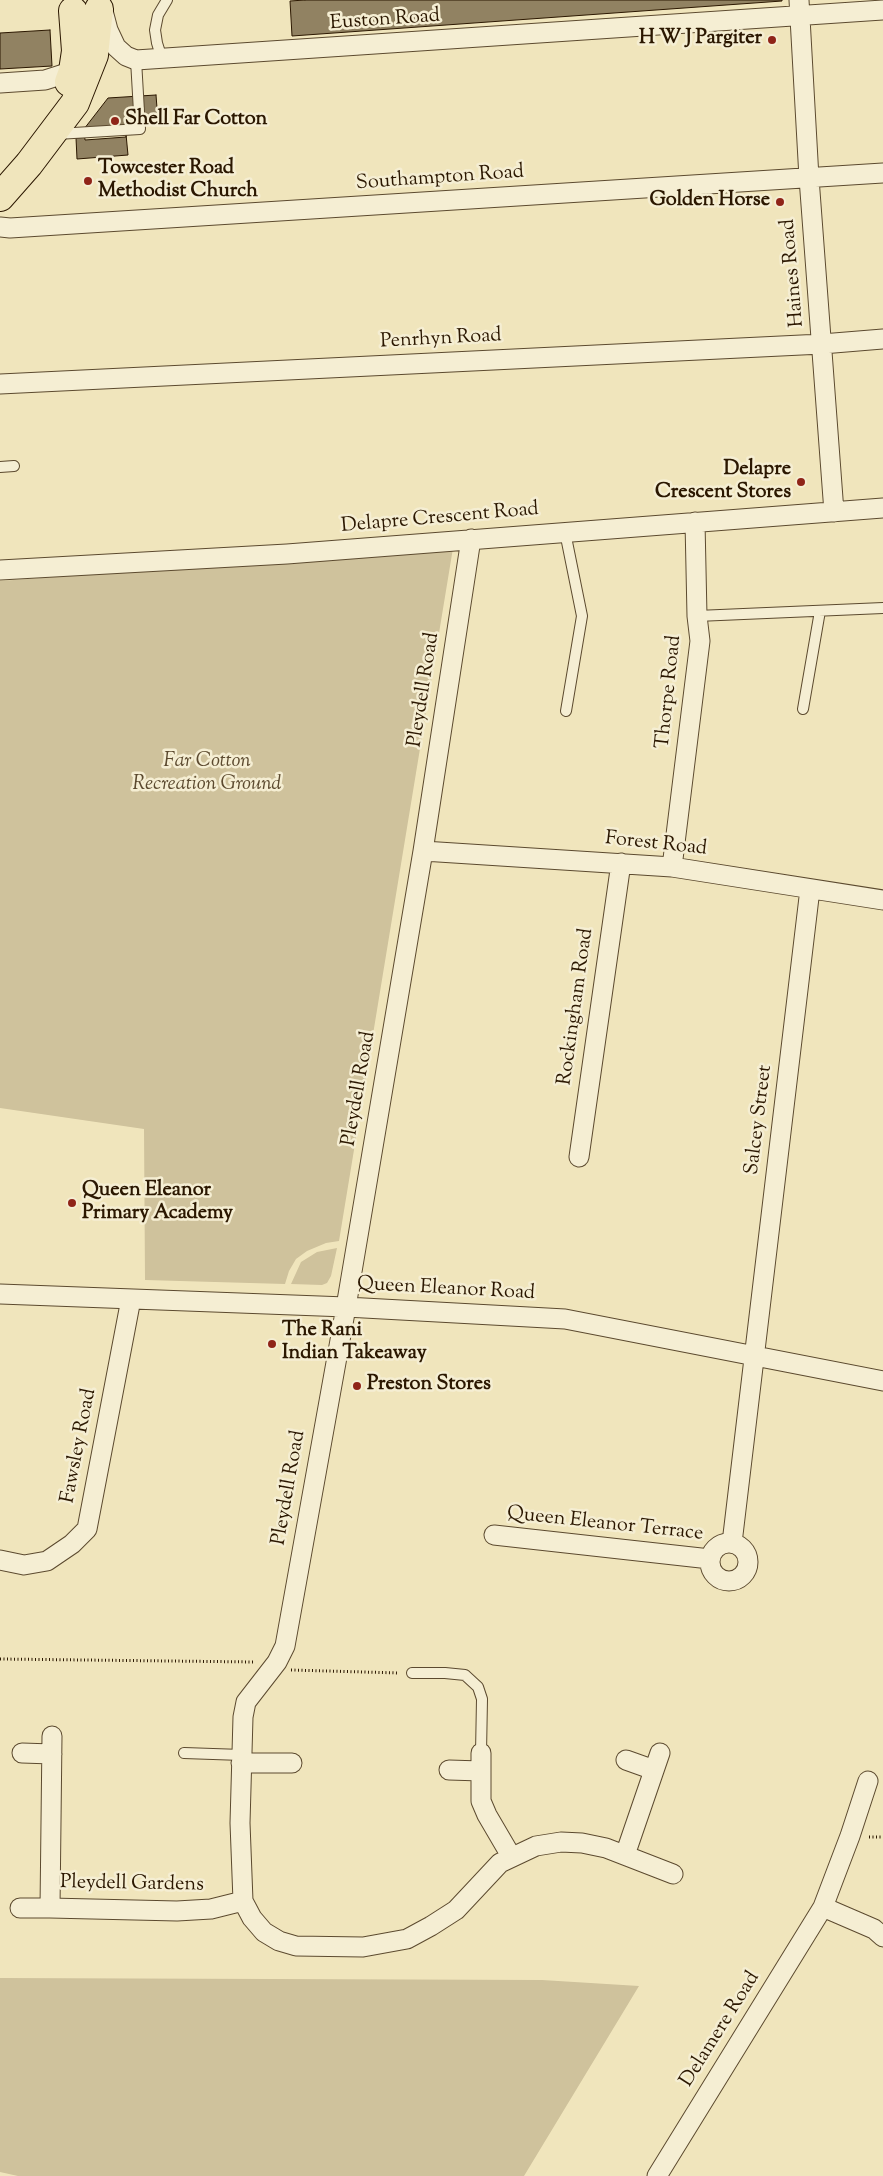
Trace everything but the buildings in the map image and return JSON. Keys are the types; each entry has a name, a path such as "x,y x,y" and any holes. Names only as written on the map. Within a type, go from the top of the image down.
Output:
{"main road":[{"path":"0,185 19,154 63,96 73,71 76,51 88,5"},
{"path":"0,197 29,164 75,103 94,55 88,5"}],"street":[{"path":"88,5 108,30 116,47 126,56 136,60"},
{"name":"Euston Road","path":"136,60 799,8 883,10"},
{"name":"Haines Road","path":"799,8 809,178 834,512"},
{"path":"0,83 45,80 73,71"},
{"name":"Southampton Road","path":"0,227 30,227 883,173"},
{"name":"Penrhyn Road","path":"0,384 822,344 883,339"},
{"name":"Delapre Crescent Road","path":"0,570 287,554 883,508"},
{"name":"Thorpe Road","path":"672,867 700,642 697,616 695,522"},
{"name":"Pleydell Road","path":"281,1654 346,1307 423,851 471,539"},
{"name":"Forest Road","path":"423,851 672,867 883,900"},
{"name":"Rockingham Road","path":"578,1157 621,863"},
{"name":"Salcey Street","path":"754,1356 810,890"},
{"name":"Queen Eleanor Road","path":"0,1294 346,1307 565,1319 883,1381"},
{"name":"Fawsley Road","path":"0,1560 24,1565 47,1561 72,1544 87,1529 131,1299"},
{"path":"732,1543 754,1356"},
{"name":"Queen Eleanor Terrace","path":"494,1535 710,1559"},
{"name":"Queen Eleanor Terrace","path":"732,1543 741,1546 748,1557 749,1564 743,1576 731,1582 718,1578 710,1568 710,1559 716,1548 732,1543"},
{"path":"281,1654 246,1702 243,1717 240,1823 243,1901 252,1918 264,1932 279,1941 296,1946 363,1948 407,1939 456,1910 500,1863 511,1856 536,1846 561,1842 582,1843 625,1855 673,1874"},
{"name":"Pleydell Gardens","path":"22,1753 52,1745 50,1908 177,1911 211,1909 243,1901"},
{"path":"242,1759 292,1763"},
{"path":"625,1855 657,1762 626,1760"},
{"path":"449,1770 481,1762 481,1802 511,1856"},
{"name":"Delamere Road","path":"656,2176 823,1908 868,1781"},
{"path":"20,1908 50,1908"},
{"path":"823,1908 874,1929 883,1937"}],"lane":[{"path":"162,59 155,30 158,15 167,0"},
{"path":"52,134 140,129 136,60"},
{"path":"0,467 14,466"},
{"path":"566,532 582,616 566,712"},
{"path":"697,616 883,608"},
{"path":"803,709 820,611"},
{"path":"412,1673 465,1675 478,1686 482,1699 481,1762"},
{"path":"184,1753 242,1759"}],"path":[{"path":"0,1659 281,1654 292,1671 412,1673"}],"green space":[{"name":"Far Cotton Recreation Ground","path":"453,548 339,1241 326,1243 307,1251 296,1259 289,1271 285,1284 145,1280 144,1129 0,1108 0,581"},
{"path":"337,1248 331,1276 327,1283 322,1285 291,1284 301,1262 317,1252"},
{"path":"0,1978 542,1980 639,1986 524,2176 18,2176 0,2172"}],"place":[{"name":"H W J Pargiter","path":"772,40"},
{"name":"Shell Far Cotton","path":"115,121"},
{"name":"Towcester Road Methodist Church","path":"88,181"},
{"name":"Golden Horse","path":"780,202"},
{"name":"Delapre Crescent Stores","path":"801,482"},
{"name":"Queen Eleanor Primary Academy","path":"72,1203"},
{"name":"The Rani Indian Takeaway","path":"272,1344"},
{"name":"Preston Stores","path":"357,1386"}]}
